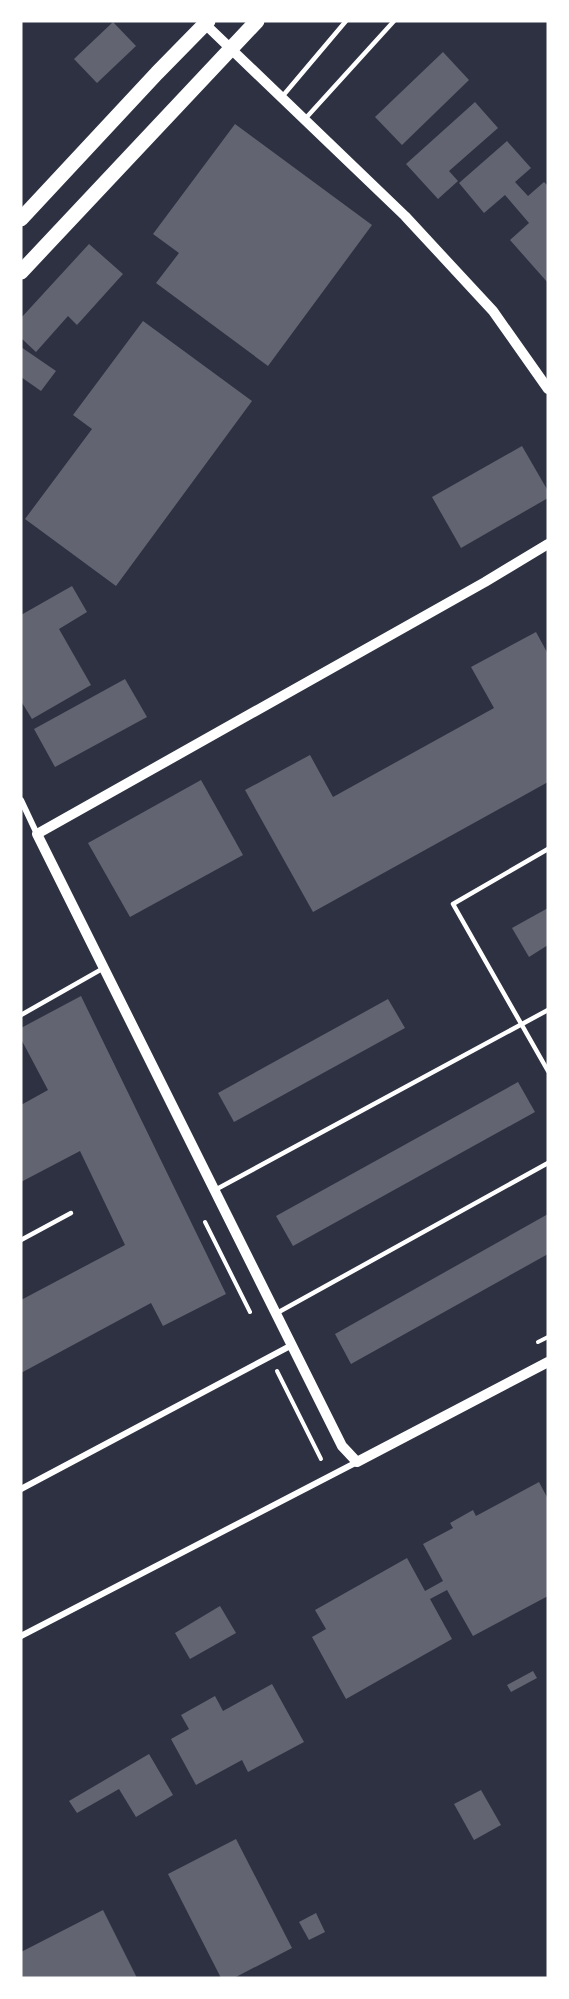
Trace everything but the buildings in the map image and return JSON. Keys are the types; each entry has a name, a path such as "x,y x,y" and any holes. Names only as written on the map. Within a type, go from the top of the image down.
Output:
{"main road":[{"path":"21,272 257,21"},
{"path":"21,219 206,23"}],"street":[{"path":"206,23 405,216 493,311 548,389"},
{"path":"37,834 485,582 548,544"},
{"path":"21,800 342,1446 357,1462"},
{"path":"21,1490 292,1345"},
{"path":"21,1636 548,1362"}],"lane":[{"path":"281,98 346,21"},
{"path":"304,120 394,21"},
{"path":"548,849 453,904 548,1071"},
{"path":"21,1015 104,968"},
{"path":"215,1190 548,1010"},
{"path":"277,1314 548,1163"},
{"path":"21,1240 70,1213"}]}
